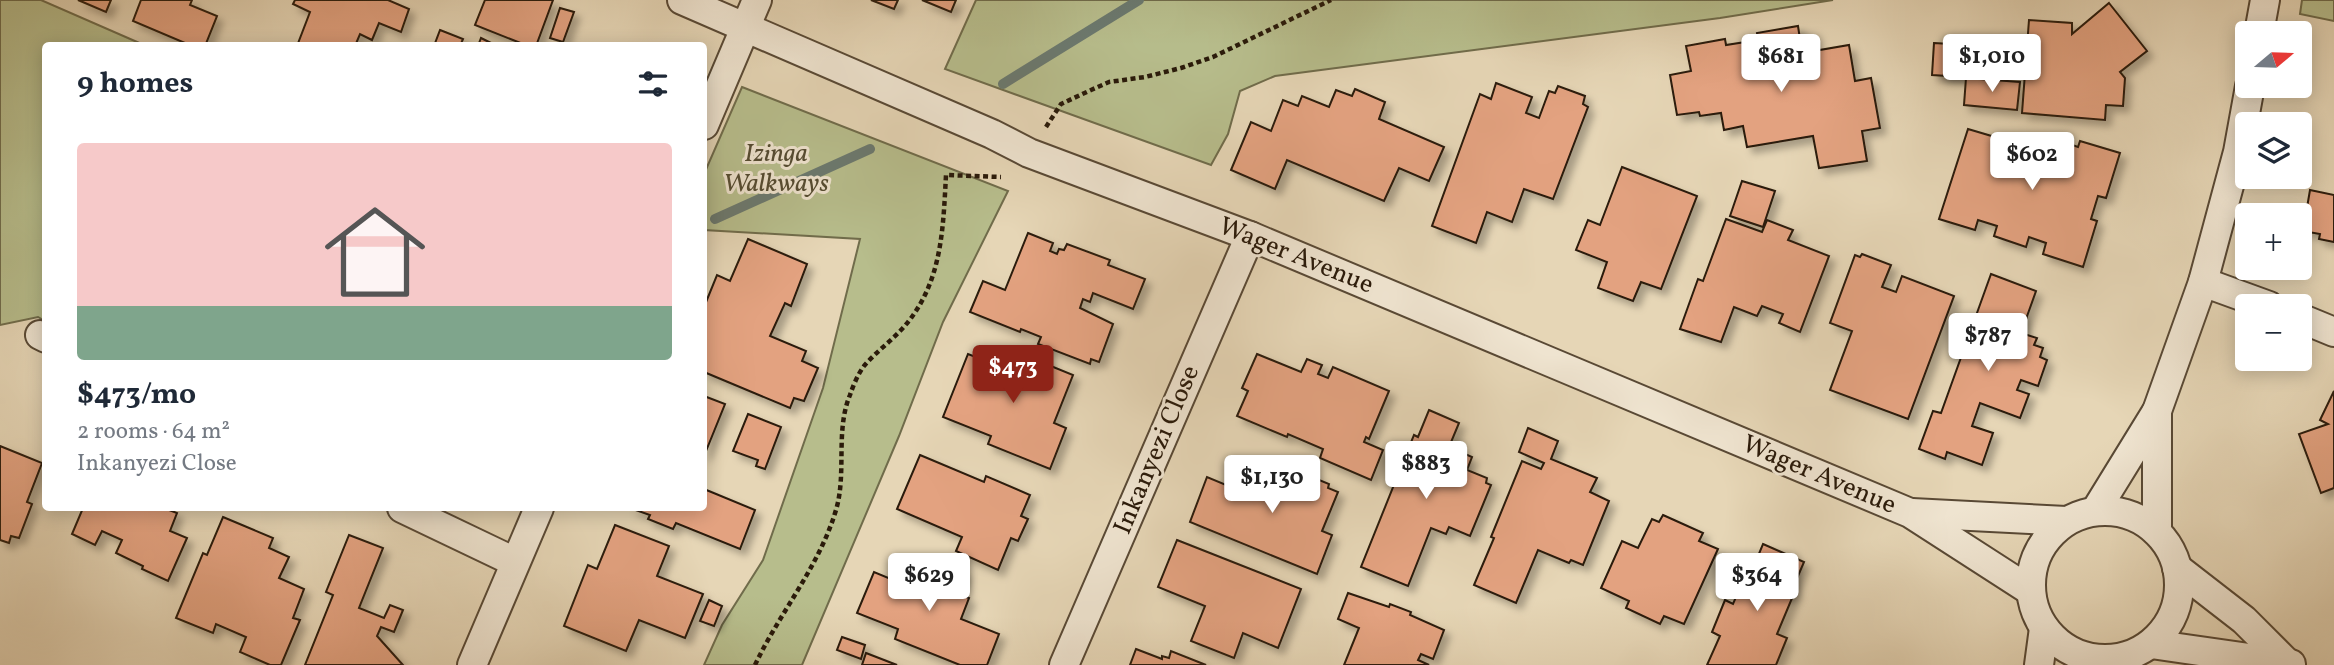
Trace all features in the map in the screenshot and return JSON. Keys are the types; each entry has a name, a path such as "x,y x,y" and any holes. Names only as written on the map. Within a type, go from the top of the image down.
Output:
{"street":[{"name":"Wager Avenue","path":"682,0 992,134 1029,153 1250,236 1910,513 2031,591"},
{"path":"707,118 757,0"},
{"path":"2261,21 2265,0"},
{"path":"2096,510 2157,411 2203,282 2238,152 2248,98"},
{"name":"Inkanyezi Close","path":"1064,665 1250,236"},
{"path":"2203,282 2236,294"},
{"path":"2312,323 2334,332"},
{"path":"2157,411 2157,532"},
{"path":"2096,510 2122,511 2145,521 2163,537 2174,558 2180,581 2177,604 2167,626 2151,644 2132,655 2107,662 2085,657 2062,646 2044,628 2032,604 2030,579 2036,554 2050,533 2066,522 2071,517 2096,510"},
{"path":"408,511 515,562"},
{"path":"472,665 538,511"},
{"name":"Wager Avenue","path":"1910,513 2066,522"},
{"path":"2177,568 2244,620 2290,664"},
{"path":"2039,665 2044,628"},
{"path":"2151,644 2290,664"}],"path":[{"path":"755,665 813,565 835,515 842,492 844,424 848,398 862,368 903,329 930,287 943,240 946,175 1016,179 1029,153 1061,104 1109,82 1145,77 1213,57 1331,0"}],"green space":[{"path":"0,0 41,0 137,42 42,42 42,319 38,317 0,325"},
{"path":"976,0 1833,0 1720,18 1275,76 1240,91 1228,134 1211,165 945,69"},
{"path":"2302,0 2334,0 2334,21 2300,14"},
{"name":"Izinga Walkways","path":"742,87 1008,191 943,322 899,436 802,665 704,665 722,625 763,560 823,388 860,239 707,230 707,167"}],"building":[{"path":"78,0 111,0 106,12"},
{"path":"141,0 192,0 190,5 217,16 207,42 183,42 133,21"},
{"path":"295,0 388,0 409,9 401,32 379,23 372,40 360,34 357,42 299,42 310,12 293,4"},
{"path":"485,0 553,0 537,42 518,42 475,25"},
{"path":"871,0 898,0 894,9"},
{"path":"922,0 956,0 951,12"},
{"path":"2109,3 2147,51 2120,72 2125,78 2123,106 2106,105 2105,120 2022,113 2029,20 2072,23 2072,34"},
{"path":"560,8 574,12 563,42 550,38"},
{"path":"1798,26 1802,53 1849,45 1855,81 1871,78 1880,128 1862,131 1867,161 1819,168 1813,136 1747,147 1743,126 1724,130 1721,113 1677,115 1670,75 1691,71 1686,46 1725,39 1726,45 1758,40 1757,33"},
{"path":"440,30 463,39 462,42 436,42"},
{"path":"1934,43 1966,45 1964,77 1932,75"},
{"path":"1966,78 2020,82 2017,110 1964,105"},
{"path":"1496,83 1532,97 1526,113 1539,118 1549,91 1555,93 1558,86 1585,96 1583,104 1588,107 1553,199 1524,189 1512,222 1487,212 1476,243 1432,226 1480,94 1491,99"},
{"path":"1355,89 1385,102 1379,119 1444,147 1429,181 1399,168 1384,201 1287,160 1275,189 1231,170 1251,122 1271,131 1283,100 1298,106 1302,96 1329,107 1336,90 1352,96"},
{"path":"1968,129 2005,140 2000,154 2021,161 2029,136 2045,141 2046,136 2078,147 2080,141 2120,153 2106,198 2098,196 2091,219 2097,221 2083,267 2043,254 2046,243 2029,237 2026,247 1994,236 1997,226 1978,220 1975,230 1939,219"},
{"path":"1622,167 1697,196 1661,289 1641,282 1633,301 1598,288 1607,262 1576,250 1588,220 1600,225"},
{"path":"1742,181 1775,191 1763,227 1730,216"},
{"path":"2310,190 2334,195 2334,242 2319,239 2320,234 2312,233 2312,203 2308,203"},
{"path":"1726,219 1762,232 1767,220 1793,230 1788,240 1829,256 1800,332 1779,323 1783,314 1762,306 1757,316 1734,307 1721,342 1680,329 1698,279 1703,281"},
{"path":"1028,233 1053,243 1050,251 1057,254 1059,249 1064,250 1067,244 1110,260 1108,265 1145,279 1133,309 1093,293 1090,302 1083,299 1080,308 1113,324 1099,362 1091,359 1090,364 1038,344 1041,337 1021,329 1020,332 970,312 983,281 1005,290"},
{"path":"748,239 807,264 791,306 785,303 770,336 806,351 802,361 818,368 804,401 794,398 790,408 707,373 707,300 717,275 730,281"},
{"path":"1862,254 1891,265 1882,287 1896,292 1902,276 1954,296 1908,419 1830,390 1852,331 1830,323 1855,255 1860,257"},
{"path":"1991,274 2036,291 2021,333 2037,338 2034,345 2043,348 2040,357 2047,360 2038,386 2021,380 2017,390 2029,394 2020,418 1980,403 1972,426 1993,433 1982,465 1947,452 1945,459 1919,449 1933,411 1941,413"},
{"path":"1014,351 1073,375 1054,423 1066,428 1050,469 988,444 991,436 943,417 968,354 1007,369"},
{"path":"1257,354 1301,372 1307,359 1322,365 1318,374 1328,378 1333,367 1389,391 1369,439 1366,437 1364,442 1383,450 1371,480 1320,458 1323,449 1237,416 1248,391 1242,388"},
{"path":"2334,391 2334,488 2321,493 2299,434 2328,424 2320,420"},
{"path":"707,397 725,404 707,449"},
{"path":"1429,410 1459,423 1449,447 1472,457 1467,470 1487,478 1486,483 1491,485 1470,536 1449,527 1446,534 1431,528 1408,586 1361,567 1414,435 1418,437"},
{"path":"748,414 781,427 765,469 756,466 758,460 733,451"},
{"path":"1528,428 1558,441 1551,459 1597,478 1590,492 1609,501 1583,565 1571,560 1569,563 1538,550 1516,603 1474,585 1522,461 1541,469 1544,463 1519,452"},
{"path":"0,446 42,463 27,502 32,504 19,538 11,536 9,543 0,540"},
{"path":"920,455 984,482 986,476 1030,495 1021,516 1028,519 1018,541 1011,538 998,570 956,551 962,537 897,509"},
{"path":"1266,458 1329,484 1328,488 1338,492 1322,531 1332,535 1317,574 1190,522 1207,477 1250,495"},
{"path":"707,490 755,510 740,549 676,523 673,529 648,519 650,515 639,511 707,511"},
{"path":"82,511 172,511 177,513 170,531 187,538 168,581 116,553 122,540 102,531 95,545 72,534"},
{"path":"1663,515 1703,533 1699,541 1718,549 1684,624 1664,616 1660,624 1626,608 1629,601 1601,588 1622,541 1638,548 1652,519 1659,522"},
{"path":"223,517 273,538 269,548 289,557 279,578 304,589 293,618 300,620 281,665 270,665 240,652 246,637 216,624 213,633 176,618 203,553 207,555"},
{"path":"615,525 669,546 657,576 703,594 685,638 639,620 626,651 564,626 588,565 597,569"},
{"path":"349,535 383,548 359,608 384,618 390,605 403,610 394,632 381,627 377,636 403,665 305,665 333,595 326,592"},
{"path":"1177,540 1301,589 1278,648 1243,633 1234,658 1191,641 1205,606 1158,587"},
{"path":"1763,544 1804,562 1777,634 1787,638 1776,665 1707,665 1720,636 1712,632 1725,600 1733,604 1747,572 1751,573"},
{"path":"920,555 964,573 956,593 969,598 961,619 999,634 987,665 960,665 895,639 898,629 857,613 874,572 893,580 898,566 913,572"},
{"path":"1348,593 1411,612 1410,615 1444,630 1433,659 1421,654 1418,660 1429,665 1344,665 1359,628 1338,619"},
{"path":"709,600 722,606 714,626 700,621"},
{"path":"842,637 865,645 861,659 837,650"},
{"path":"1136,649 1162,659 1162,656 1169,658 1171,651 1206,665 1130,665"},
{"path":"866,653 897,665 862,665"}],"waterway":[{"path":"1003,84 1139,0"},
{"path":"715,219 870,149"}]}
